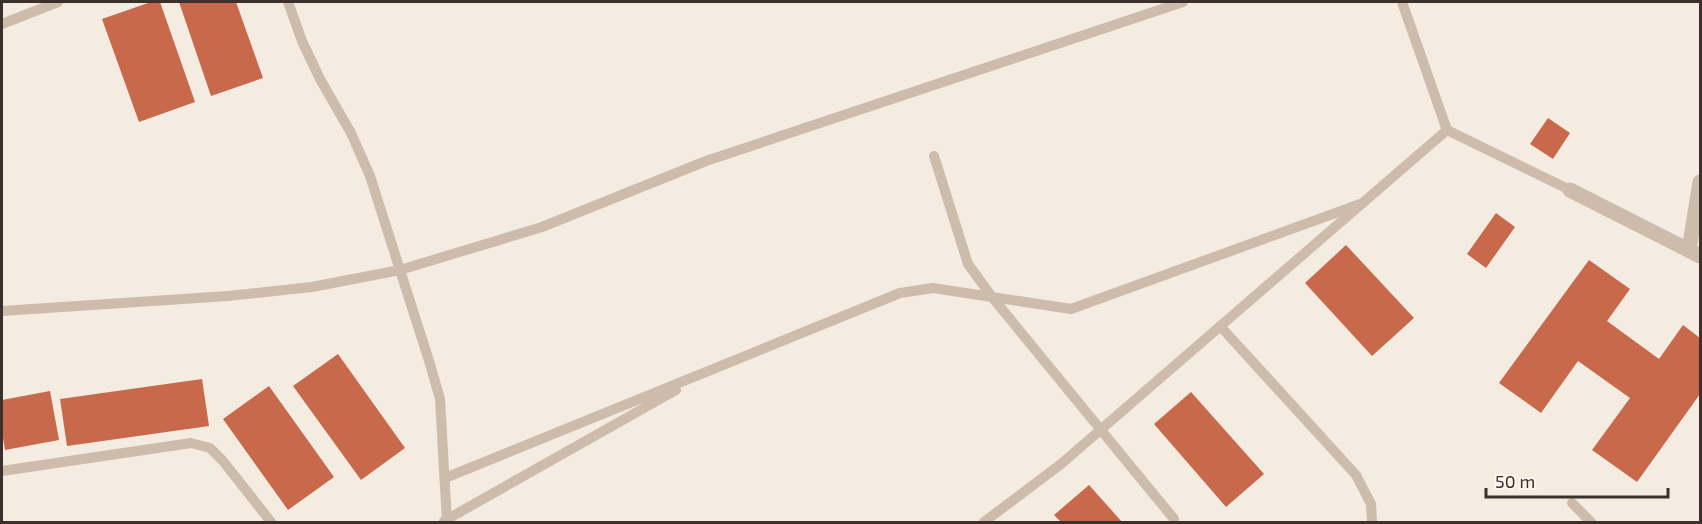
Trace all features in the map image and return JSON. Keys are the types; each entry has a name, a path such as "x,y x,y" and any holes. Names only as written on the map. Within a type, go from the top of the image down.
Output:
{"street":[{"path":"1570,190 1695,253 1701,182"}],"lane":[{"path":"2,24 58,2"},
{"path":"288,2 302,42 351,133 370,176 440,399 445,521 718,367"},
{"path":"2,310 228,296 312,287 400,270 542,226 706,161 1183,2"},
{"path":"1402,2 1447,130 1570,190"},
{"path":"984,522 1061,464 1447,130"},
{"path":"934,156 968,264 992,297 1174,519"},
{"path":"445,478 900,292 933,288 1071,309 1363,203"},
{"path":"1220,326 1356,475 1371,504 1372,522"},
{"path":"2,471 191,443 210,448 271,522"},
{"path":"1572,503 1591,522"}],"building":[{"path":"151,2 160,2 195,102 139,122 102,19"},
{"path":"179,2 236,2 263,78 211,96"},
{"path":"1548,118 1570,133 1553,159 1530,144"},
{"path":"1496,213 1515,227 1486,268 1467,254"},
{"path":"1346,245 1414,318 1372,356 1305,283"},
{"path":"1589,260 1630,289 1607,321 1659,359 1683,325 1700,338 1700,394 1637,482 1592,450 1630,398 1578,361 1541,413 1499,383"},
{"path":"338,354 405,448 361,480 293,386"},
{"path":"202,379 209,426 67,446 60,399"},
{"path":"269,386 334,477 288,510 223,419"},
{"path":"50,391 59,440 5,450 2,432 2,400"},
{"path":"1191,392 1264,474 1226,507 1154,424"},
{"path":"1089,485 1122,522 1061,522 1054,515"}]}
